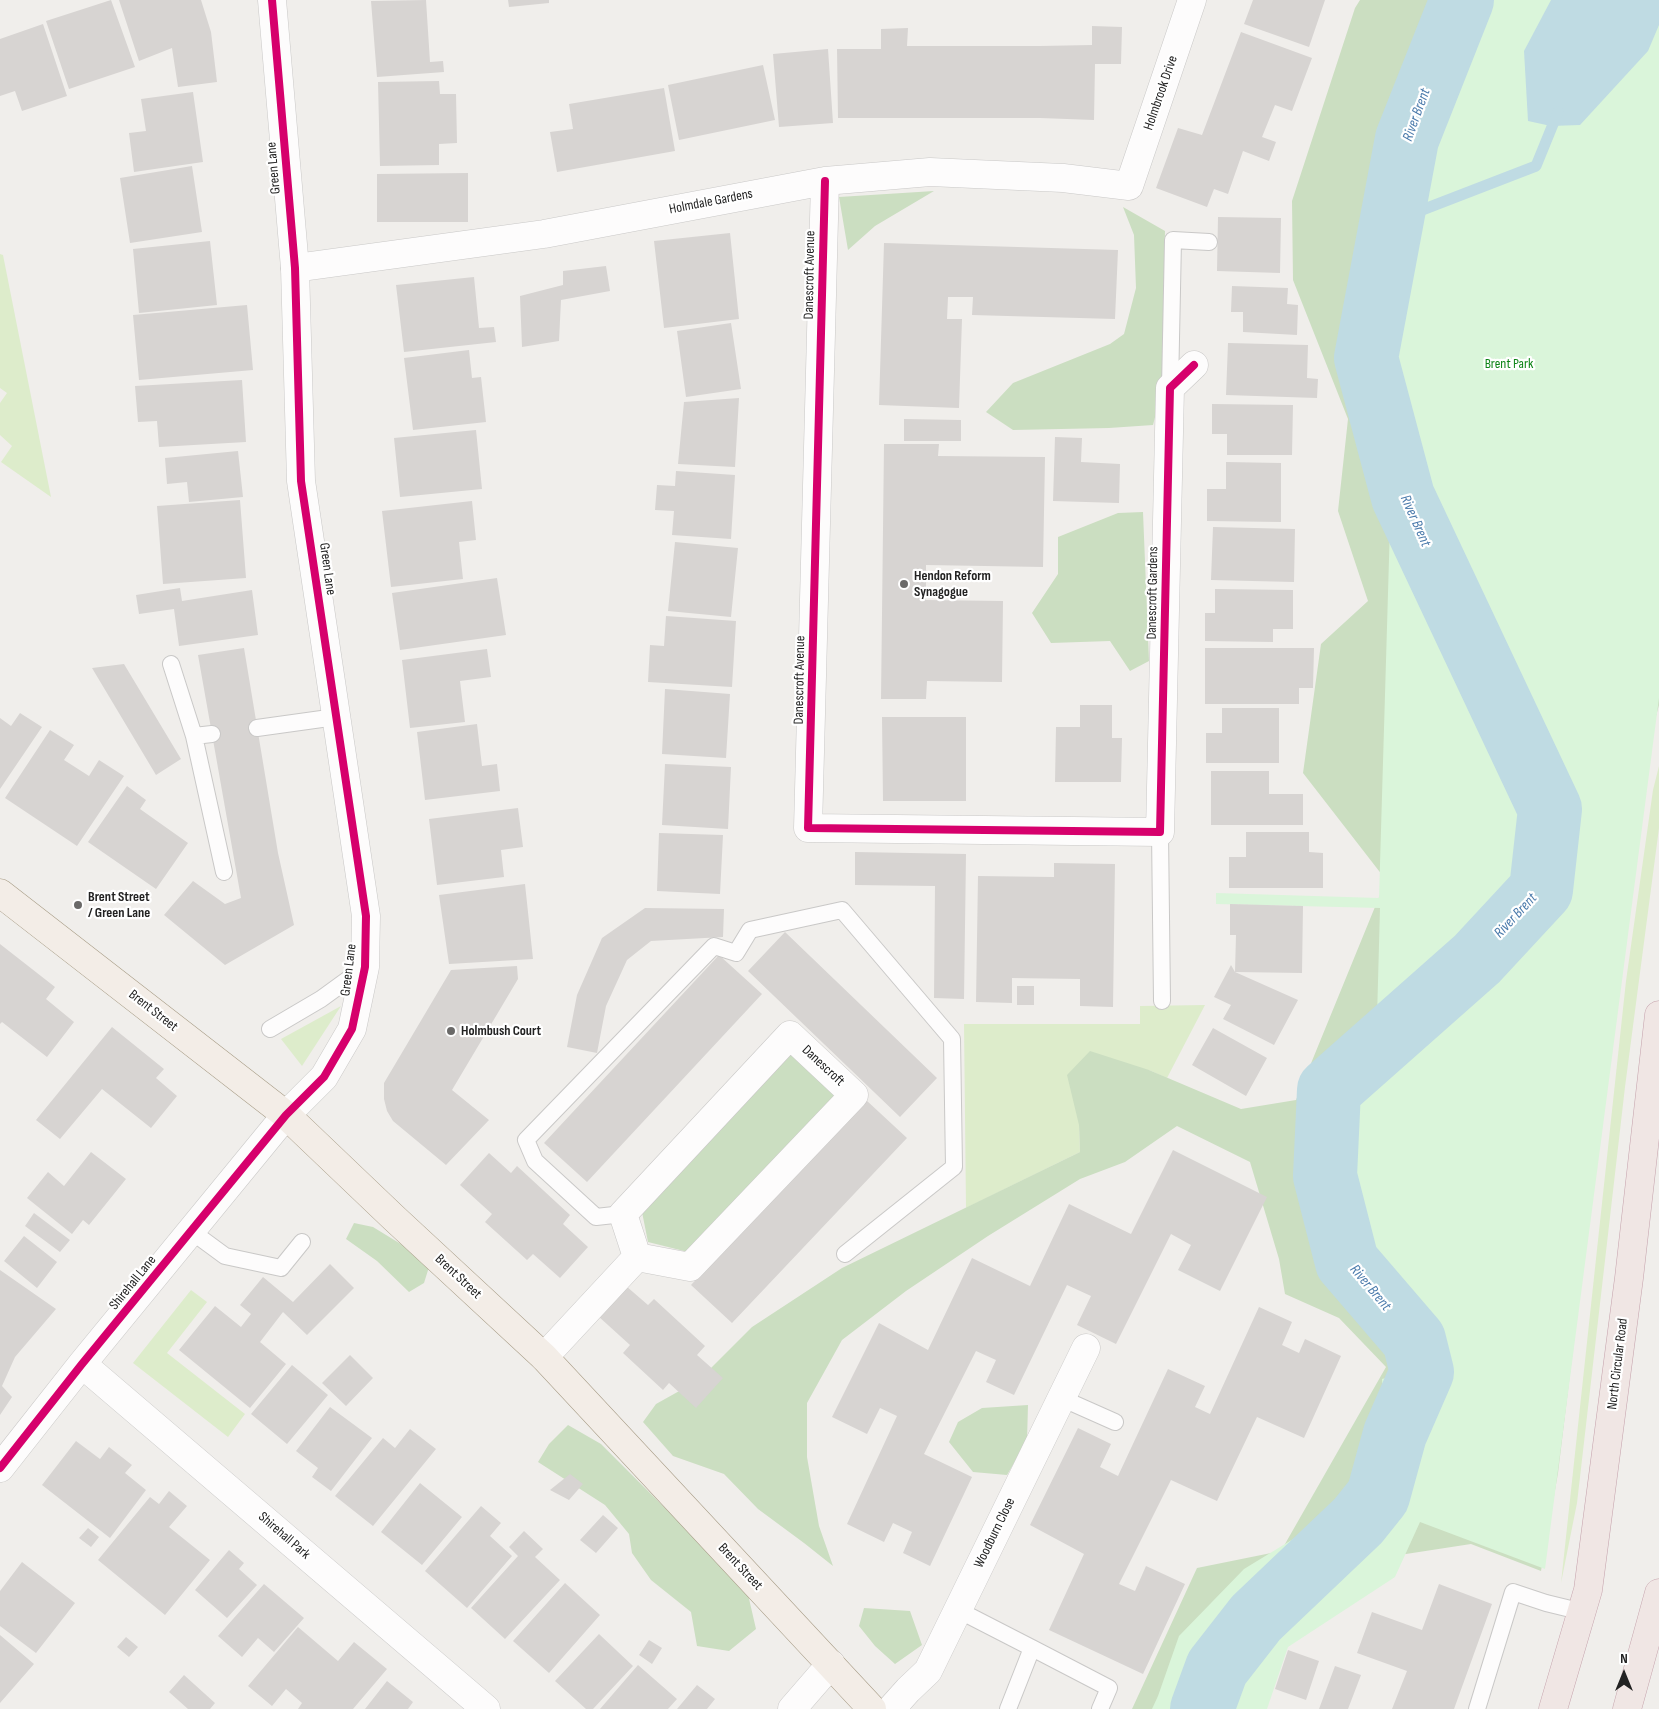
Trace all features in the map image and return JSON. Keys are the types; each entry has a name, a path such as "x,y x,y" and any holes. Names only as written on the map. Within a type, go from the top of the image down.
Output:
{"highway":[{"name":"North Circular Road","path":"1553,1709 1588,1590 1612,1420 1659,1015"},
{"path":"1627,1709 1659,1593"}],"main road":[{"name":"Brent Street","path":"0,893 286,1115 544,1357 872,1709"}],"street":[{"name":"Green Lane","path":"272,0 295,268 301,481 366,916 365,967 352,1029 324,1077 286,1115"},
{"name":"Holmbrook Drive","path":"1129,186 1192,0"},
{"name":"Holmdale Gardens","path":"295,268 544,234 825,181 930,172 1063,178 1129,186"},
{"name":"Danescroft Avenue","path":"825,181 808,828 1160,832"},
{"path":"1170,388 1194,365"},
{"name":"Danescroft Gardens","path":"1160,832 1170,388"},
{"name":"Danescroft","path":"624,1214 790,1035 854,1095 690,1267 637,1257"},
{"name":"Shirehall Lane","path":"0,1468 82,1364 286,1115"},
{"path":"544,1357 637,1257 624,1214"},
{"name":"Woodburn Close","path":"891,1709 928,1671 1086,1348"},
{"name":"Shirehall Park","path":"82,1364 486,1709"},
{"path":"792,1709 831,1664"}],"lane":[{"path":"1170,388 1173,240 1209,242"},
{"path":"171,664 194,736 224,872"},
{"path":"257,728 336,717"},
{"path":"194,736 212,734"},
{"path":"1160,832 1162,1001"},
{"path":"624,1214 596,1217 535,1161 526,1140 714,946 736,953 750,930 842,910 952,1038 954,1167 845,1254"},
{"path":"270,1029 321,999 365,967"},
{"path":"191,1231 225,1256 281,1268 302,1242"},
{"path":"1061,1398 1115,1422"},
{"path":"1477,1709 1513,1592 1546,1603 1583,1612"},
{"path":"958,1610 1109,1688 1100,1709"},
{"path":"1008,1709 1032,1648"}],"green space":[{"name":"Brent Park","path":"1360,0 1551,0 1659,25 1659,705 1645,757 1558,1473 1541,1571 1471,1544 1393,1556 1285,1649 1248,1709 1132,1709 1197,1568 1281,1551 1386,1367 1339,1318 1285,1294 1279,1259 1250,1162 1177,1126 1125,1162 1080,1179 988,1236 906,1291 842,1340 807,1403 807,1457 819,1526 833,1566 758,1509 724,1474 673,1456 643,1422 656,1404 699,1380 752,1327 842,1268 1080,1152 1079,1125 1067,1075 1090,1051 1149,1070 1241,1109 1296,1100 1386,880 1303,773 1321,644 1368,601 1338,511 1348,419 1293,280 1292,201 1355,8"},
{"name":"Brent Park","path":"1442,0 1659,0 1659,698 1545,1569 1420,1522 1395,1577 1288,1647 1267,1709 1152,1709 1179,1636 1244,1569 1326,1519 1384,1441 1382,1379 1413,1371 1394,1308 1359,1267 1345,1239 1324,1150 1323,1126 1338,1087 1390,1032 1377,1018 1380,908 1216,904 1216,893 1379,898 1391,491 1358,395 1360,303 1410,88"},
{"path":"934,191 875,226 848,250 839,197"},
{"path":"1123,207 1165,231 1162,390 1153,425 1013,430 986,412 1013,383 1110,344 1124,334 1136,288 1134,235"},
{"path":"0,254 3,255 51,497 1,462 12,446 0,435 0,403 7,393 0,388"},
{"path":"1143,512 1149,661 1130,671 1110,641 1051,643 1032,613 1058,574 1058,537 1118,513"},
{"path":"1659,766 1659,828 1625,1087 1577,1503 1561,1583 1626,981 1653,790"},
{"path":"1205,1005 1167,1078 1149,1070 1079,1125 1080,1152 966,1208 964,1024 1140,1024 1140,1006"},
{"path":"341,1006 302,1066 281,1039"},
{"path":"790,1053 838,1095 688,1252 648,1242 642,1212"},
{"path":"354,1223 373,1227 404,1246 429,1267 424,1283 409,1292 377,1261 346,1239"},
{"path":"191,1290 207,1302 167,1353 245,1414 228,1437 133,1363"},
{"path":"1028,1405 1027,1441 1007,1475 973,1472 949,1442 958,1422 982,1408"},
{"path":"568,1425 601,1444 747,1590 756,1629 729,1651 697,1646 691,1612 651,1580 632,1553 629,1534 605,1505 538,1462 549,1444"},
{"path":"864,1608 910,1611 922,1645 895,1664 875,1646 859,1626"}],"water":[{"path":"1551,0 1659,0 1659,25 1648,51 1580,125 1551,126 1528,121 1524,51"}],"building":[{"path":"111,0 135,67 69,89 46,21"},
{"path":"119,0 201,0 211,32 217,82 178,87 172,48 139,61"},
{"path":"426,0 430,62 443,61 444,72 377,77 371,1"},
{"path":"508,0 549,0 549,3 509,7"},
{"path":"1253,0 1325,0 1309,47 1244,24"},
{"path":"43,24 67,96 22,111 15,91 0,96 0,39"},
{"path":"1092,26 1122,27 1121,64 1095,64 1094,120 1040,118 838,118 837,49 881,49 881,29 908,28 907,46 1040,46 1092,45"},
{"path":"1241,32 1312,58 1292,111 1275,105 1262,137 1276,142 1269,161 1243,151 1228,194 1214,189 1207,207 1156,188 1178,128 1202,135"},
{"path":"828,49 833,123 779,127 773,54"},
{"path":"763,65 775,120 679,140 668,85"},
{"path":"439,81 440,94 456,94 457,143 439,144 439,165 380,166 378,82"},
{"path":"664,88 675,151 557,172 550,132 573,129 569,104"},
{"path":"193,92 203,162 134,172 129,133 146,131 141,99"},
{"path":"192,166 202,232 130,243 120,178"},
{"path":"468,173 468,222 377,222 377,174"},
{"path":"1218,217 1281,218 1280,273 1217,271"},
{"path":"730,233 739,319 664,328 654,241"},
{"path":"210,241 217,305 139,313 133,249"},
{"path":"884,243 1118,250 1115,319 972,315 973,297 948,297 947,319 962,319 959,408 879,405"},
{"path":"606,266 610,291 561,300 559,341 522,347 520,296 563,285 563,271"},
{"path":"474,277 479,328 494,327 496,342 404,352 396,285"},
{"path":"1232,286 1288,288 1287,304 1298,305 1297,335 1243,332 1243,312 1231,312"},
{"path":"247,305 253,370 139,380 133,315"},
{"path":"731,323 741,389 686,397 677,331"},
{"path":"1228,343 1308,345 1307,378 1318,379 1317,398 1226,395"},
{"path":"469,350 472,378 481,377 486,422 413,430 404,358"},
{"path":"242,380 246,442 159,447 157,421 138,422 135,386"},
{"path":"739,398 735,467 678,464 684,402"},
{"path":"1212,404 1293,405 1292,455 1227,455 1227,434 1212,434"},
{"path":"904,419 961,420 961,441 904,441"},
{"path":"476,430 482,489 400,497 394,438"},
{"path":"1055,437 1082,438 1081,462 1120,464 1119,503 1053,501"},
{"name":"Hendon Reform Synagogue","path":"884,444 939,444 938,456 1045,457 1043,567 926,565 926,600 1003,601 1002,682 927,681 926,699 881,699"},
{"path":"238,451 243,497 189,502 187,482 167,484 165,458"},
{"path":"1226,462 1281,463 1281,522 1207,521 1207,489 1226,489"},
{"path":"676,471 735,475 731,539 672,535 674,511 655,510 657,485 675,486"},
{"path":"240,500 246,578 163,584 157,506"},
{"path":"472,501 476,540 459,542 463,579 391,587 382,511"},
{"path":"1213,527 1295,529 1294,582 1211,580"},
{"path":"675,542 738,548 731,617 668,611"},
{"path":"497,578 506,635 400,650 392,593"},
{"path":"180,588 182,601 252,590 258,635 179,646 174,609 139,614 136,595"},
{"path":"1215,589 1293,590 1293,629 1273,629 1273,642 1205,641 1205,613 1215,613"},
{"path":"666,616 736,621 732,687 648,682 650,645 664,646"},
{"path":"244,648 278,853 294,925 225,965 164,915 193,881 225,904 241,898 198,655"},
{"path":"1205,648 1314,648 1313,688 1299,688 1299,704 1205,704"},
{"path":"487,649 491,677 460,681 465,722 410,728 402,660"},
{"path":"124,664 181,759 156,775 92,668"},
{"path":"665,689 730,694 726,758 662,754"},
{"path":"1080,705 1112,705 1112,738 1122,738 1121,782 1055,782 1056,727 1080,727"},
{"path":"1222,708 1279,708 1279,763 1206,763 1206,733 1222,733"},
{"path":"20,713 42,727 0,789 0,718 11,726"},
{"path":"882,717 966,717 966,801 883,801"},
{"path":"477,724 482,766 497,764 500,791 425,800 417,732"},
{"path":"50,730 74,745 64,760 89,776 99,760 124,776 77,846 5,798"},
{"path":"665,764 731,767 728,829 662,825"},
{"path":"1211,771 1269,771 1269,794 1303,794 1303,825 1211,825"},
{"path":"127,786 146,800 140,809 188,843 156,889 88,842"},
{"path":"518,808 523,847 501,850 504,877 437,885 429,819"},
{"path":"1246,832 1309,832 1309,852 1323,853 1323,888 1229,888 1229,857 1246,857"},
{"path":"659,833 723,835 720,894 657,891"},
{"path":"855,852 966,854 964,999 934,998 935,886 855,885"},
{"path":"1054,863 1115,864 1113,1007 1080,1006 1080,979 1012,978 1012,1003 976,1002 978,876 1054,877"},
{"path":"525,884 533,959 449,964 439,895"},
{"path":"1230,904 1303,906 1302,973 1235,972 1236,935 1230,935"},
{"path":"645,908 724,909 723,937 651,941 627,960 606,1006 597,1053 567,1047 577,995 602,938"},
{"path":"785,932 937,1078 900,1117 748,971"},
{"path":"0,944 55,987 46,999 74,1022 47,1057 2,1022 0,1024"},
{"path":"719,955 762,994 587,1182 544,1143"},
{"path":"1231,965 1235,972 1298,1000 1274,1045 1223,1019 1231,1005 1214,997"},
{"name":"Holmbush Court","path":"517,966 518,979 452,1090 489,1120 446,1165 393,1121 387,1111 384,1099 384,1083 451,970"},
{"path":"1017,986 1034,986 1034,1005 1017,1005"},
{"path":"112,1027 164,1069 156,1078 177,1096 151,1128 102,1089 60,1139 36,1120"},
{"path":"1213,1028 1267,1058 1246,1096 1192,1065"},
{"path":"866,1100 907,1138 732,1323 691,1285"},
{"path":"1173,1150 1267,1197 1220,1291 1178,1270 1191,1245 1171,1234 1116,1344 1077,1325 1091,1296 1067,1285 1014,1395 986,1382 996,1360 976,1351 924,1454 972,1477 930,1566 903,1553 912,1532 893,1523 884,1542 847,1524 897,1416 880,1408 867,1434 832,1417 879,1323 928,1350 972,1258 1030,1286 1069,1204 1131,1234"},
{"path":"91,1152 126,1179 89,1225 83,1220 72,1234 27,1198 48,1172 64,1186"},
{"path":"489,1153 511,1173 517,1166 570,1215 563,1224 588,1247 560,1278 533,1254 527,1260 485,1222 492,1214 460,1185"},
{"path":"34,1213 70,1240 60,1252 25,1226"},
{"path":"24,1236 57,1262 37,1288 4,1261"},
{"path":"330,1264 354,1288 307,1335 283,1312 260,1342 286,1364 250,1408 179,1350 215,1306 241,1327 251,1314 240,1305 263,1277 293,1302"},
{"path":"0,1270 56,1309 15,1357 2,1386 12,1397 0,1415"},
{"path":"626,1286 648,1305 654,1299 705,1346 697,1355 723,1378 696,1408 669,1383 663,1390 623,1353 630,1345 598,1316"},
{"path":"1259,1307 1292,1322 1282,1345 1299,1353 1305,1339 1341,1356 1304,1438 1257,1417 1217,1501 1171,1480 1119,1584 1135,1591 1146,1566 1185,1584 1143,1674 1049,1630 1084,1554 1030,1525 1078,1428 1111,1444 1100,1467 1118,1476 1168,1369 1205,1386 1195,1407 1210,1414"},
{"path":"350,1355 373,1378 346,1406 322,1383"},
{"path":"292,1365 328,1395 287,1444 251,1414"},
{"path":"330,1407 372,1438 331,1491 312,1477 318,1468 296,1451"},
{"path":"410,1429 436,1449 373,1526 335,1496 383,1438 395,1448"},
{"path":"76,1441 100,1459 109,1447 132,1465 125,1473 146,1490 110,1538 42,1485"},
{"path":"570,1474 583,1484 569,1500 550,1490"},
{"path":"420,1483 462,1517 422,1565 381,1532"},
{"path":"169,1491 187,1506 169,1527 210,1560 165,1615 98,1560 150,1497 159,1504"},
{"path":"481,1506 501,1523 490,1536 512,1556 467,1608 425,1571"},
{"path":"603,1515 618,1528 596,1553 580,1540"},
{"path":"88,1528 99,1537 91,1547 79,1538"},
{"path":"524,1531 543,1549 535,1557 560,1580 505,1639 471,1608 518,1556 509,1547"},
{"path":"229,1550 244,1563 239,1569 257,1585 227,1618 195,1590"},
{"path":"22,1562 75,1603 36,1653 0,1626 0,1591"},
{"path":"565,1583 600,1615 549,1673 513,1641"},
{"path":"264,1584 304,1618 274,1652 258,1638 242,1657 218,1636"},
{"path":"1439,1584 1492,1604 1454,1709 1392,1709 1407,1671 1357,1653 1372,1612 1422,1630"},
{"path":"298,1627 338,1661 354,1642 387,1669 353,1709 298,1709 302,1703 286,1689 272,1706 248,1686"},
{"path":"599,1634 633,1666 593,1709 586,1709 555,1681"},
{"path":"0,1635 34,1664 0,1703"},
{"path":"126,1637 138,1647 129,1657 117,1647"},
{"path":"649,1640 662,1648 652,1664 639,1655"},
{"path":"1288,1650 1319,1661 1306,1700 1275,1689"},
{"path":"638,1665 677,1699 668,1709 600,1709"},
{"path":"1335,1666 1361,1675 1348,1709 1319,1709"},
{"path":"184,1675 215,1703 210,1709 188,1709 169,1692"},
{"path":"387,1681 413,1702 408,1709 365,1709"},
{"path":"697,1685 715,1699 707,1709 677,1709"}],"waterway":[{"name":"River Brent","path":"1202,1709 1217,1668 1256,1618 1358,1521 1378,1496 1395,1434 1422,1372 1414,1340 1347,1262 1325,1176 1329,1090 1477,959 1541,890 1550,809 1403,497 1366,358 1407,139 1462,0"},
{"path":"1391,222 1536,166 1558,112"}],"cycle path":[{"path":"0,1468 82,1364 286,1115 324,1077 352,1029 365,967 366,916 301,481 295,268 272,0"},
{"path":"825,181 808,828 1160,832 1170,388 1194,365"}],"place":[{"name":"Hendon Reform Synagogue","path":"904,584"},
{"name":"Brent Street / Green Lane","path":"78,905"},
{"name":"Holmbush Court","path":"451,1031"}]}
